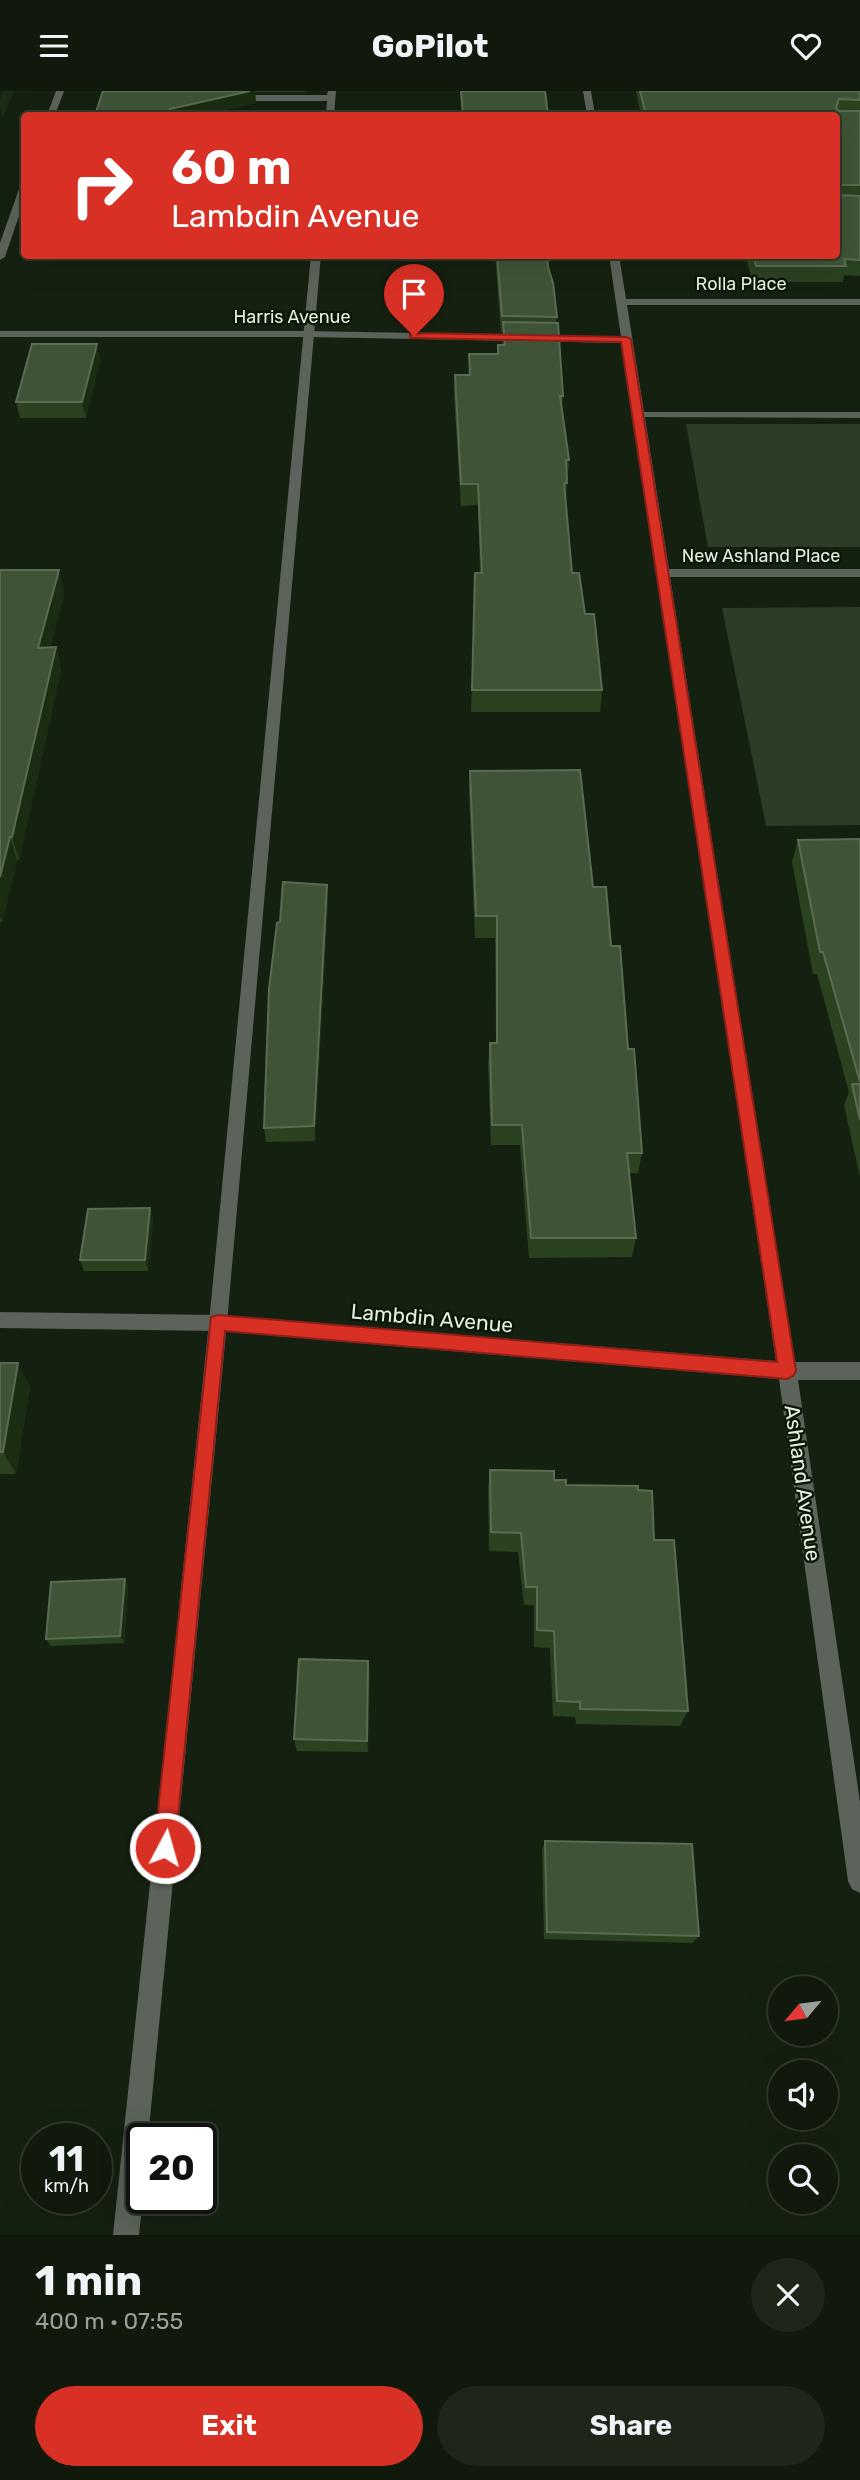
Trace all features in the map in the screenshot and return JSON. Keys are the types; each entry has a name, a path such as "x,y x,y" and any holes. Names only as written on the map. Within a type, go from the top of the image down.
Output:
{"street":[{"path":"52,112 60,91"},
{"path":"587,91 590,112"},
{"path":"222,98 332,95"},
{"path":"0,257 21,198"},
{"path":"126,2235 218,1323 316,259"},
{"name":"Ashland Avenue","path":"615,259 787,1371 860,1881"},
{"name":"Rolla Place","path":"622,302 860,302"},
{"name":"Harris Avenue","path":"0,334 308,334 626,339"},
{"path":"638,415 860,415"},
{"name":"New Ashland Place","path":"663,573 860,573"},
{"name":"Lambdin Avenue","path":"0,1320 218,1323 787,1371 860,1371"}],"green space":[{"path":"686,424 860,424 860,547 708,547"},
{"path":"860,607 860,825 766,826 722,608"}],"building":[{"path":"103,91 250,91 170,109 170,112 96,112"},
{"path":"461,91 545,91 548,112 463,112"},
{"path":"640,91 860,91 860,100 839,99 836,108 839,111 860,111 860,185 840,185 840,112 645,112"},
{"path":"840,195 860,196 860,260 844,259 846,266 756,266 754,259 840,259"},
{"path":"497,259 547,259 557,317 502,316"},
{"path":"503,322 558,323 563,396 560,396 569,460 566,460 567,483 564,483 572,573 579,573 585,614 594,614 602,690 472,690 475,573 482,573 478,484 461,484 455,375 470,375 469,354 498,354 498,345 505,345"},
{"path":"32,344 97,344 82,402 16,402"},
{"path":"0,570 59,570 38,648 56,647 12,837 0,877"},
{"path":"580,770 593,887 606,887 611,946 620,946 628,1049 634,1049 642,1153 627,1153 636,1238 531,1238 522,1125 492,1125 490,1043 497,1043 497,916 476,916 470,771"},
{"path":"860,839 860,1082 823,952 820,952 798,840"},
{"path":"283,882 327,885 314,1126 264,1128 269,989 277,923 280,922"},
{"path":"852,1084 860,1084 860,1120"},
{"path":"150,1208 145,1260 80,1260 88,1209"},
{"path":"0,1363 18,1363 3,1452 0,1452"},
{"path":"490,1470 554,1471 554,1480 566,1480 566,1485 638,1486 638,1490 652,1491 654,1540 674,1540 688,1711 580,1709 580,1702 557,1701 554,1631 537,1630 537,1587 526,1587 521,1533 491,1532"},
{"path":"125,1579 120,1636 46,1639 51,1582"},
{"path":"299,1659 368,1661 367,1741 294,1739"},
{"path":"545,1841 692,1844 699,1936 547,1932"}],"route":[{"path":"165,1848 218,1323 787,1371 626,339 414,336"}]}
